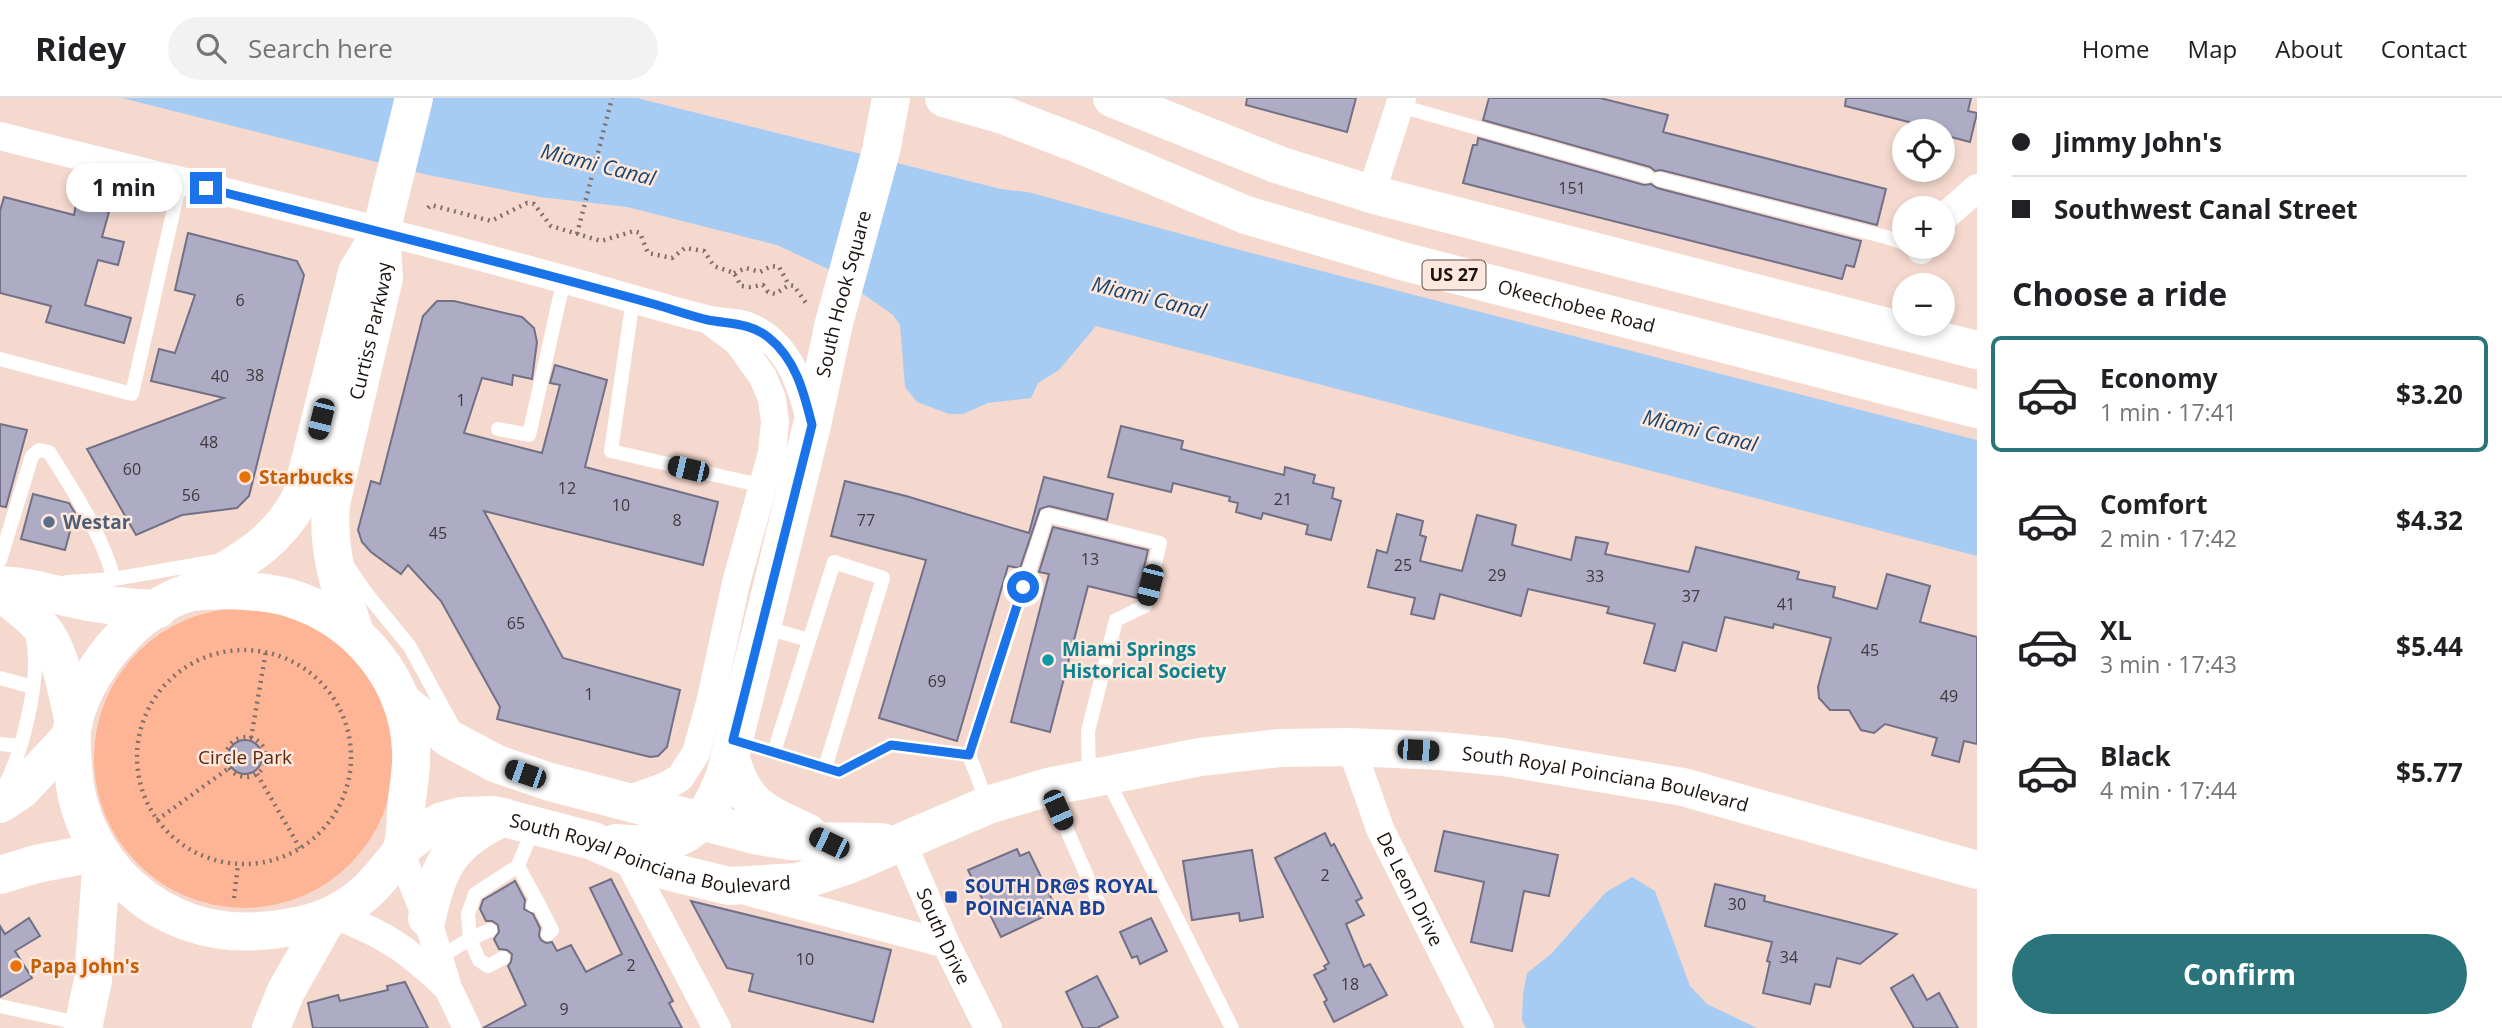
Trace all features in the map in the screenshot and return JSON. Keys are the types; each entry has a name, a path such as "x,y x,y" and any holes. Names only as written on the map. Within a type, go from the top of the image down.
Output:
{"main road":[{"name":"Curtiss Parkway","path":"73,728 86,688 114,645 132,627 252,553 282,528 301,497 357,272 381,232 415,98"},
{"name":"South Hook Square","path":"610,849 660,845 678,838 711,809 718,794 732,747 746,621 812,425 820,319 881,151 891,98"},
{"name":"Okeechobee Road","path":"944,98 1003,115 1086,146 1246,215 1320,238 1977,410"},
{"path":"1132,102 1279,165 1371,194 1977,350"},
{"name":"Curtiss Parkway","path":"355,633 336,574 329,530 331,504 384,278 381,232"},
{"path":"226,590 258,592 290,598 310,606 355,633 384,666 401,701 411,750 401,850 376,883 357,900 331,917 289,928 256,931 200,926 154,907 117,876 100,855 75,793 73,728 55,651 48,637 16,595 106,605 173,601 226,590"},
{"name":"South Royal Poinciana Boulevard","path":"401,701 469,751 497,764 550,782 699,822 790,841 902,842"},
{"path":"0,804 21,790 73,728"},
{"path":"732,747 735,774 744,793 757,806 829,843"},
{"name":"South Royal Poinciana Boulevard","path":"401,850 424,831 442,821 480,814 519,821 610,849 671,872 729,887 797,882 848,865 988,805 1097,776 1200,757 1279,748 1350,747 1503,757 1683,787 1977,870"},
{"path":"427,918 441,867 455,849 485,825 519,821"},
{"path":"0,875 25,867 100,855"},
{"path":"84,1026 93,980 100,855"},
{"path":"271,1028 285,991 331,917"}],"street":[{"path":"1371,194 1401,102"},
{"path":"0,136 564,279 708,320 750,326 769,338 793,367 812,425"},
{"path":"1955,207 1977,188"},
{"name":"South Hook Square","path":"624,801 666,786 680,778 689,766 710,704 746,621 763,486 772,453 775,422 772,399 763,377 738,342 708,320"},
{"name":"De Leon Drive","path":"1350,747 1381,831 1480,1028"},
{"name":"South Drive","path":"902,842 946,944 988,1028"},
{"path":"610,849 717,1028"},
{"path":"401,850 427,918 448,988 467,1028"},
{"path":"729,887 946,944"},
{"path":"331,917 356,923 398,944 448,988"}],"lane":[{"path":"1401,102 1653,177 1892,239"},
{"path":"0,359 132,394 180,182"},
{"path":"498,429 529,435 564,279"},
{"path":"633,299 611,451 763,486"},
{"path":"0,560 32,456 39,450 49,452 88,515 107,556 114,579"},
{"path":"988,805 969,755 1047,515 1160,544 1145,606 1116,620 1088,731 1097,776 1232,1028"},
{"path":"329,530 366,593 410,647 469,751"},
{"path":"0,792 13,770 33,687 36,653 16,595 62,582 114,579 252,553"},
{"path":"774,752 834,562 883,578 825,768"},
{"path":"746,621 809,640"},
{"path":"0,678 33,687"},
{"path":"0,744 19,746"},
{"path":"732,747 774,752 839,772 891,745 969,755"},
{"path":"1048,788 1100,906"},
{"path":"519,821 518,866 552,930 548,934"},
{"path":"503,958 488,966 479,960 470,939 468,915 475,894 518,866"},
{"path":"440,957 490,930"},
{"path":"0,1006 84,1026"}],"path":[{"path":"577,234 612,98"},
{"path":"428,208 431,205 491,221 527,203 534,204 551,226 601,241 634,231 640,233 648,253 672,258 685,248 704,251 713,266 734,273 746,268 760,272 771,266 779,267 789,285 794,286 820,319"},
{"path":"734,273 741,286 763,285 768,292 775,294 789,285"},
{"path":"238,649 266,651 290,660 312,673 330,692 343,714 350,738 351,764 346,789 336,812 320,832 300,848 270,861 238,864 214,860 192,851 173,837 157,820 143,795 137,767 138,738 146,711 162,687 184,668 209,655 238,649"},
{"path":"251,738 266,651"},
{"path":"251,738 262,745 265,764 251,777 239,776 229,768 226,755 228,748 237,739 251,738"},
{"path":"157,820 229,768"},
{"path":"257,774 300,848"},
{"path":"233,908 238,864"}],"green space":[{"name":"Circle Park","path":"244,608 273,611 301,619 327,633 350,652 369,675 383,701 391,729 394,758 391,787 383,815 369,841 350,864 327,883 301,897 273,905 244,908 215,905 187,897 161,883 138,864 119,841 105,815 97,787 94,758 97,729 105,701 119,675 138,652 161,633 187,619 215,611"}],"water":[{"name":"Miami Canal","path":"122,98 637,98 1001,189 1028,192 1236,249 1977,440 1977,556 1096,326 1059,370 1038,383 1031,398 988,403 963,414 949,414 917,402 905,387 900,325 893,315 826,268 777,245 627,207 540,197 428,175"},
{"path":"1632,877 1655,891 1690,986 1707,1004 1757,1028 1526,1028 1522,1021 1527,973 1551,954 1606,892"}],"building":[{"path":"1247,98 1356,98 1347,132 1246,105"},
{"path":"1489,98 1600,98 1668,115 1663,132 1886,189 1877,225 1661,170 1655,171 1650,167 1483,120"},
{"path":"1846,98 1971,98 1968,111 1977,113 1970,142 1955,138 1955,119 1897,119 1845,106"},
{"path":"1478,138 1644,185 1651,184 1657,188 1861,241 1854,267 1846,265 1842,279 1463,183 1473,145 1477,145"},
{"path":"4,197 74,215 76,204 109,212 102,237 124,242 118,265 98,260 85,305 131,318 124,343 46,322 51,306 0,293 0,211"},
{"path":"188,233 297,261 304,275 249,496 237,508 182,515 136,535 87,449 224,398 151,381 159,349 175,353 195,295 175,290"},
{"path":"437,301 454,301 522,317 534,328 537,342 532,379 513,375 512,385 482,378 464,433 542,453 560,385 550,383 555,365 607,380 585,467 718,502 703,565 484,511 563,658 680,690 667,747 658,756 650,757 497,719 500,707 441,601 408,565 401,574 362,542 358,530 371,481 380,484 423,316"},
{"path":"0,424 27,430 6,507 0,506"},
{"path":"1121,426 1183,441 1181,449 1284,475 1285,467 1315,475 1313,483 1334,488 1332,498 1341,501 1331,540 1306,534 1308,525 1263,513 1261,519 1236,512 1238,503 1229,501 1230,497 1173,483 1171,492 1108,477"},
{"path":"1044,477 1113,494 1107,520 1049,506 1040,509 1020,568 1008,566 957,741 879,718 926,560 831,536 845,481 906,496 1029,533"},
{"name":"Westar","path":"33,494 69,503 75,513 65,550 21,539"},
{"path":"1397,514 1423,521 1420,535 1426,537 1420,561 1462,571 1477,515 1516,525 1512,545 1571,560 1576,537 1608,543 1605,554 1689,572 1696,547 1799,572 1797,579 1835,587 1833,597 1877,609 1887,574 1930,586 1920,622 1977,637 1977,744 1964,741 1959,762 1932,755 1937,738 1885,724 1874,733 1861,730 1849,710 1830,710 1819,698 1818,687 1831,638 1774,624 1773,628 1725,617 1716,651 1683,642 1675,671 1644,663 1655,624 1607,613 1609,607 1528,589 1521,616 1440,594 1434,619 1411,614 1415,598 1368,587 1377,550 1387,553"},
{"name":"Miami Springs Historical Society","path":"1053,527 1148,550 1137,598 1088,586 1050,732 1011,722 1049,574 1039,572"},
{"path":"245,740 257,745 262,757 257,769 245,774 233,769 228,757 233,745"},
{"path":"1444,831 1558,855 1549,896 1524,891 1512,951 1471,942 1484,882 1435,871"},
{"path":"1325,833 1331,846 1334,844 1362,898 1356,901 1364,915 1346,924 1364,967 1370,964 1387,995 1334,1022 1324,1002 1327,1000 1314,975 1326,969 1324,966 1329,963 1275,858"},
{"path":"1017,849 1020,856 1029,852 1057,910 1001,937 968,870"},
{"path":"1252,850 1263,917 1240,921 1239,913 1192,920 1183,861"},
{"path":"611,879 673,1001 669,1003 682,1028 483,1028 526,1005 508,966 512,954 499,949 494,939 499,932 498,925 486,921 480,909 483,900 515,881 525,900 524,909 533,914 540,928 541,940 552,942 557,951 571,945 586,972 622,954 590,888"},
{"path":"1715,884 1765,896 1764,901 1897,934 1860,964 1837,958 1830,987 1815,984 1810,1004 1763,993 1772,942 1705,926"},
{"path":"691,901 891,950 873,1022 749,991 753,974 727,968"},
{"path":"29,918 40,936 15,951 32,978 0,997 0,926 5,934"},
{"path":"1151,918 1167,951 1140,964 1137,956 1132,958 1120,932"},
{"path":"1913,975 1927,1000 1939,993 1958,1028 1914,1028 1891,988"},
{"path":"1097,976 1118,1017 1097,1028 1083,1028 1066,992"},
{"path":"405,982 428,1028 313,1028 308,1003 338,995 340,1001 388,990 387,986"}],"place":[{"name":"Starbucks","path":"245,477"},
{"name":"Westar","path":"49,522"},
{"name":"Miami Springs Historical Society","path":"1048,660"},
{"name":"SOUTH DR@S ROYAL POINCIANA BD","path":"951,897"},
{"name":"Papa John's","path":"16,966"}],"route":[{"path":"206,188 541,273 708,320 750,326 769,338 783,352 802,389 812,425 733,740 839,772 891,745 969,755 1023,587"}]}
